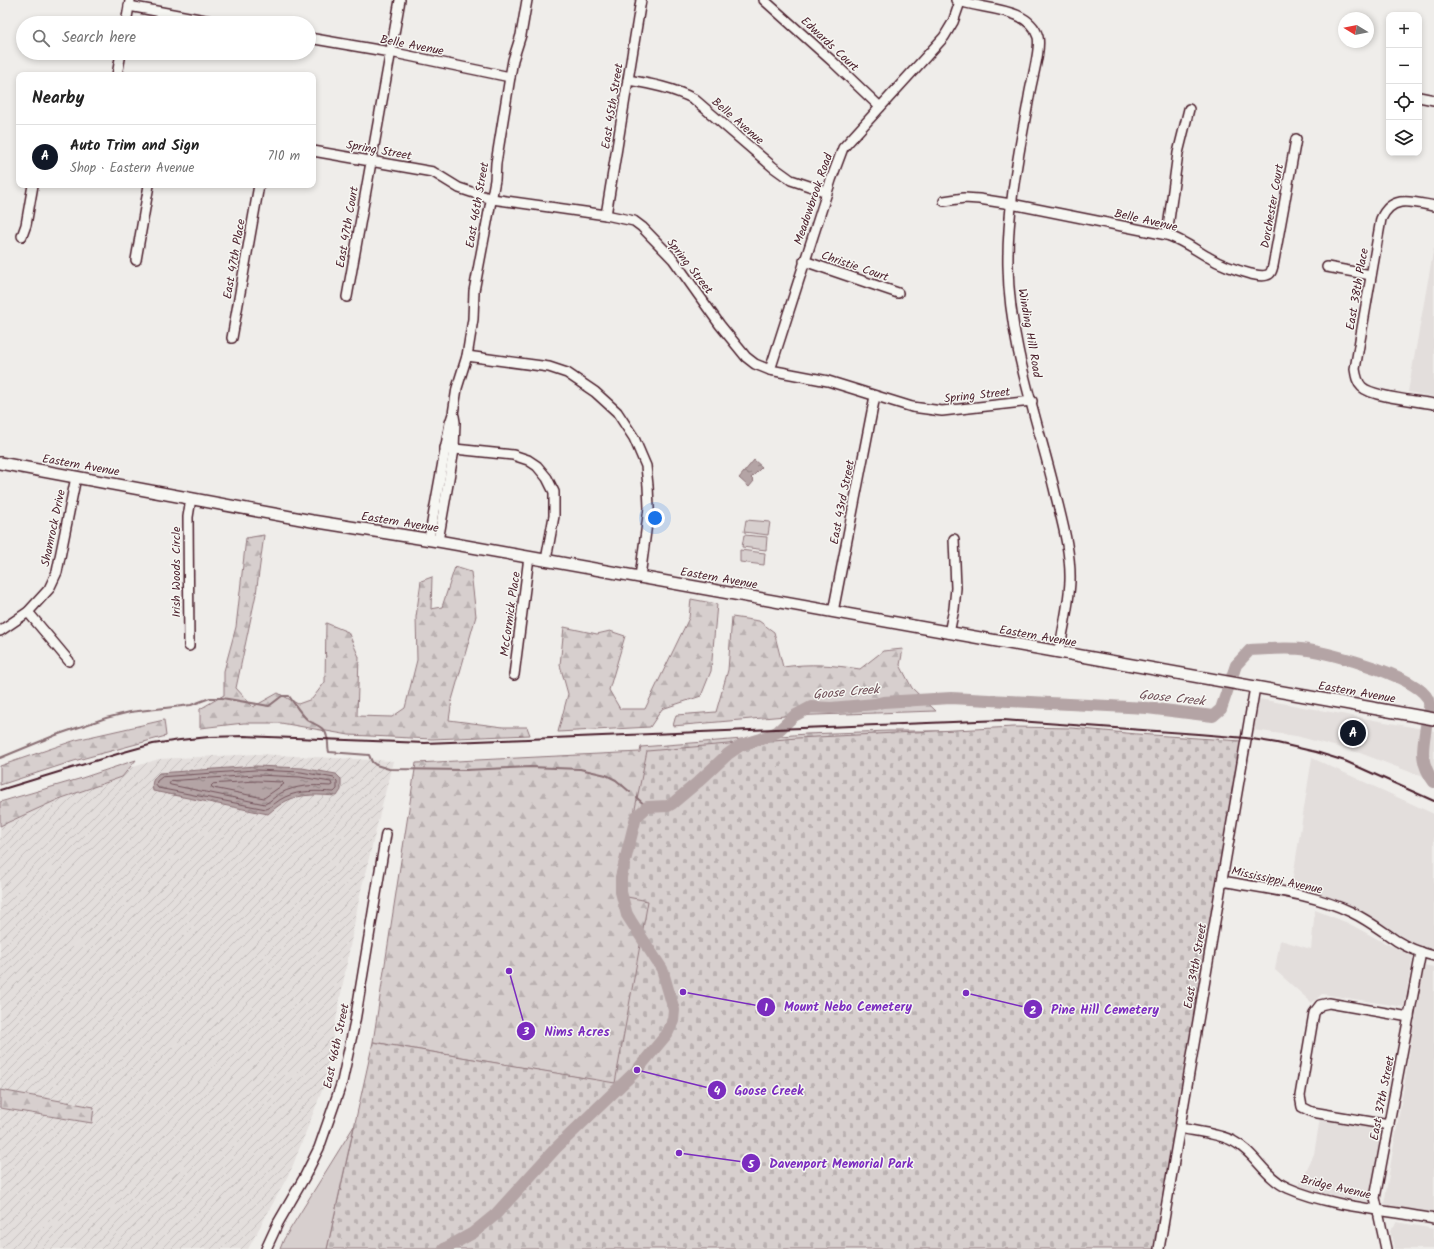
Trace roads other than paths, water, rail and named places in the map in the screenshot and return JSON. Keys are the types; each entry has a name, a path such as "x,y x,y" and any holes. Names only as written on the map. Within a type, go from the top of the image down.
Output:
{"main road":[{"name":"Eastern Avenue","path":"0,463 304,519 640,576 949,633 1434,719"}],"street":[{"name":"East 47th Court","path":"347,297 400,0"},
{"name":"East 46th Street","path":"433,540 450,449 450,423 467,356 473,319 474,291 492,199 510,77 513,60 521,35 527,0"},
{"name":"East 45th Street","path":"606,215 641,0"},
{"name":"Edwards Court","path":"764,0 832,61 880,107"},
{"name":"Meadowbrook Road","path":"770,370 804,261 843,148 944,37 953,22 958,1"},
{"name":"Winding Hill Road","path":"958,1 1020,16 1030,23 1038,37 1038,54 1031,85 1011,204 1008,231 1010,299 1021,360 1064,530 1068,555 1070,581 1059,652"},
{"path":"127,16 130,3 189,16"},
{"name":"Belle Avenue","path":"316,39 390,52 510,77"},
{"path":"118,72 120,60"},
{"name":"Belle Avenue","path":"628,80 661,86 680,92 694,99 773,167 791,180 827,192"},
{"path":"1422,98 1434,100"},
{"path":"1167,235 1178,153 1189,109"},
{"name":"Dorchester Court","path":"1268,275 1273,266 1296,139"},
{"name":"Spring Street","path":"316,151 433,172 459,188 492,199 606,215 634,221 642,227 673,259 720,325 746,357 755,364 770,370 856,388 875,396 912,407 942,411 1032,401"},
{"path":"22,236 26,225 32,188"},
{"path":"136,260 148,188"},
{"name":"East 47th Place","path":"232,338 259,188"},
{"name":"Belle Avenue","path":"944,201 964,198 979,199 1167,235 1183,241 1208,257 1231,268 1260,276 1268,275"},
{"name":"East 38th Place","path":"1434,206 1409,202 1397,202 1384,212 1381,219 1355,369 1358,381 1362,387 1371,392 1434,404"},
{"name":"Christie Court","path":"804,261 898,293"},
{"path":"1327,267 1371,275"},
{"path":"467,356 549,367 567,373 595,392 617,412 634,438 646,466 649,508 640,576"},
{"name":"East 43rd Street","path":"833,612 875,396"},
{"path":"450,449 513,455 528,460 537,466 547,478 554,492 554,516 546,560"},
{"name":"Shamrock Drive","path":"0,631 28,612 49,589 57,572 76,477"},
{"name":"Irish Woods Circle","path":"189,646 188,516 191,498"},
{"path":"949,633 954,609 956,588 954,539"},
{"name":"McCormick Place","path":"514,675 529,557"},
{"path":"28,612 69,661"},
{"name":"East 39th Street","path":"1160,1249 1255,687"},
{"name":"East 46th Street","path":"266,1249 278,1223 304,1178 318,1148 342,1082 355,1021 386,834"},
{"name":"Mississippi Avenue","path":"1222,881 1306,896 1324,902 1352,912 1399,942 1434,956"},
{"name":"East 37th Street","path":"1386,1249 1375,1198 1421,952"},
{"path":"1389,1125 1312,1112 1302,1107 1300,1096 1314,1013 1320,1005 1329,1003 1409,1017"},
{"name":"Bridge Avenue","path":"1180,1128 1212,1134 1233,1140 1269,1175 1287,1188 1310,1196 1434,1219"}],"water":[{"path":"754,460 762,467 751,478 754,481 749,487 739,478"},
{"path":"256,766 302,768 336,774 341,779 341,790 337,796 311,795 292,798 268,814 153,791 153,781 159,773"}],"waterway":[{"name":"Goose Creek","path":"444,1249 473,1233 495,1215 556,1148 637,1070 667,1034 673,1021 674,1010 662,969 627,915 621,892 621,877 636,817 647,807 668,806 673,803 728,754 741,745 777,732 794,716 811,707 831,708 883,702 951,698 1147,708 1213,716 1221,709 1236,665 1250,650 1279,648 1301,649 1336,656 1376,668 1396,676 1424,694 1429,703 1429,707 1423,752 1425,766 1434,782"},
{"path":"0,758 56,735 106,718 130,712 191,705 210,698 222,698 269,706 282,696 289,696 300,712 309,721 324,731 328,739 329,752 369,755 372,762 376,765 389,769 466,770 530,767 580,769 606,775 616,780 630,792"},
{"path":"637,798 647,807"}],"railway":[{"path":"0,790 153,744 209,737 244,736 425,743 1003,720 1246,738 1277,743 1316,752 1345,761 1434,801"}],"place":[{"name":"Auto Trim and Sign","path":"1353,733"},
{"name":"Nims Acres","path":"509,971"},
{"name":"Mount Nebo Cemetery","path":"683,992"},
{"name":"Pine Hill Cemetery","path":"966,993"},
{"name":"Goose Creek","path":"637,1070"},
{"name":"Davenport Memorial Park","path":"679,1153"}]}
